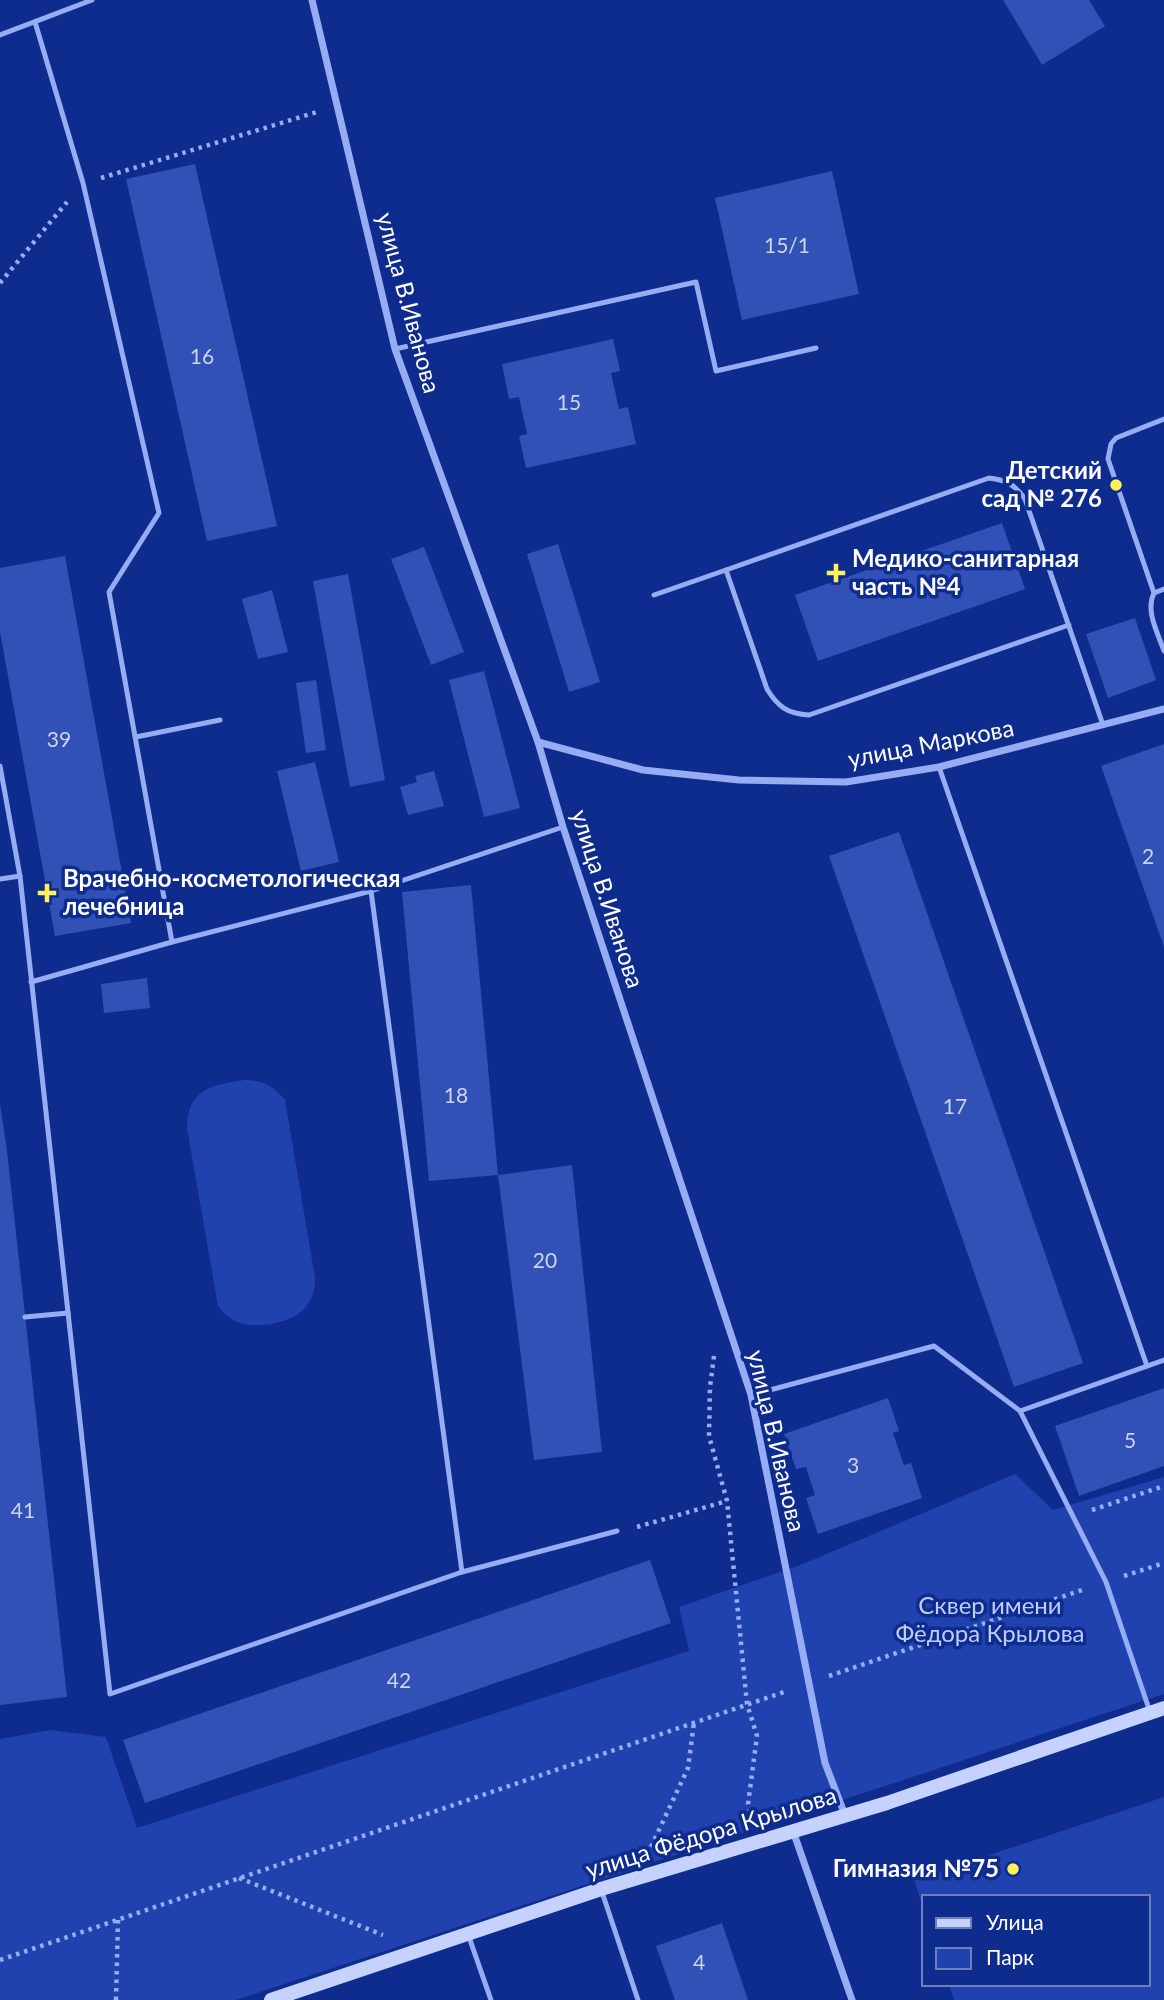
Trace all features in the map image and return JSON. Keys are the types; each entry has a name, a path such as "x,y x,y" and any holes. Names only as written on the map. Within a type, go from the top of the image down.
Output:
{"street":[{"name":"улица В.Иванова","path":"312,0 395,349 538,742 563,827 751,1395 825,1763 845,1815"},
{"name":"улица Маркова","path":"538,742 643,770 738,780 846,782 939,767 1164,709"},
{"name":"улица Фёдора Крылова","path":"271,2000 601,1889 845,1815 1157,1710"},
{"path":"793,1831 852,2000"}],"lane":[{"path":"0,35 92,0"},
{"path":"35,22 83,183 159,513 109,592 172,942"},
{"path":"395,349 696,282 716,371 816,348"},
{"path":"1154,593 1108,459 1108,451 1116,438 1126,432 1164,419"},
{"path":"654,595 989,478 1001,479 1017,488 1025,499 1103,725"},
{"path":"726,570 767,689 774,701 793,714 809,715 1069,625"},
{"path":"1164,589 1154,593 1150,601 1150,610 1164,651"},
{"path":"136,737 220,720"},
{"path":"0,766 20,876 110,1694 461,1572 617,1531"},
{"path":"939,767 1147,1366"},
{"path":"31,982 172,942 371,891 563,827"},
{"path":"0,879 20,876"},
{"path":"371,891 461,1572"},
{"path":"25,1317 68,1312"},
{"path":"751,1395 934,1346 1020,1410 1106,1582 1157,1710"},
{"path":"1020,1410 1164,1360"},
{"path":"601,1889 638,2000"},
{"path":"468,1934 491,2000"}],"path":[{"path":"0,283 83,183 338,106"},
{"path":"721,1304 710,1387 709,1436 727,1502 747,1704 757,1736 748,1804 759,1842"},
{"path":"1073,1517 1164,1486"},
{"path":"617,1531 727,1502"},
{"path":"0,1960 1164,1563"},
{"path":"635,1879 688,1768 694,1722"},
{"path":"239,1878 420,1950"},
{"path":"116,2000 118,1920"}],"green space":[{"path":"244,1080 267,1085 285,1100 315,1278 312,1297 303,1310 289,1319 263,1325 248,1325 235,1321 218,1306 187,1128 191,1105 204,1091"},
{"name":"Сквер имени Фёдора Крылова","path":"1015,1474 1053,1510 1164,1477 1164,1694 236,2000 0,2000 0,1739 50,1730 106,1737 137,1828 689,1651 679,1607 803,1564"},
{"path":"1164,1797 1164,2000 954,2000 950,1986 1150,1986 1150,1895 922,1895 922,1904 914,1880"}],"building":[{"path":"1003,0 1089,0 1105,26 1042,65"},
{"path":"195,164 277,526 207,541 126,179"},
{"path":"832,171 859,294 742,320 715,198"},
{"path":"613,339 620,371 611,373 619,409 628,407 636,444 526,468 519,436 527,434 519,397 509,399 502,364"},
{"path":"1002,523 1025,589 818,661 795,595"},
{"path":"558,544 600,682 569,692 527,554"},
{"path":"424,547 464,652 431,665 391,559"},
{"path":"65,556 131,923 55,936 0,632 0,568"},
{"path":"348,574 385,780 350,787 313,581"},
{"path":"272,590 288,652 258,659 242,599"},
{"path":"1135,618 1156,680 1108,698 1086,634"},
{"path":"484,671 520,808 484,817 449,680"},
{"path":"316,680 326,750 306,753 296,683"},
{"path":"1164,744 1164,947 1101,766"},
{"path":"315,762 339,862 301,871 277,771"},
{"path":"434,771 444,806 408,815 400,787 417,782 415,776"},
{"path":"899,832 1083,1363 1014,1387 829,856"},
{"path":"471,885 498,1175 429,1181 402,892"},
{"path":"147,978 150,1008 104,1013 101,984"},
{"path":"0,1104 67,1697 0,1705"},
{"path":"572,1165 602,1452 534,1460 498,1175"},
{"path":"1164,1388 1164,1466 1079,1496 1055,1426"},
{"path":"888,1398 899,1431 893,1433 904,1465 911,1463 922,1498 818,1534 806,1498 815,1495 806,1467 796,1469 784,1434"},
{"path":"650,1560 671,1623 145,1803 123,1740"},
{"path":"722,1923 748,2000 675,2000 656,1946"}],"place":[{"name":"Детский сад № 276","path":"1116,485"},
{"name":"Медико-санитарная часть №4","path":"836,573"},
{"name":"Врачебно-косметологическая лечебница","path":"47,893"},
{"name":"Гимназия №75","path":"1013,1869"}]}
